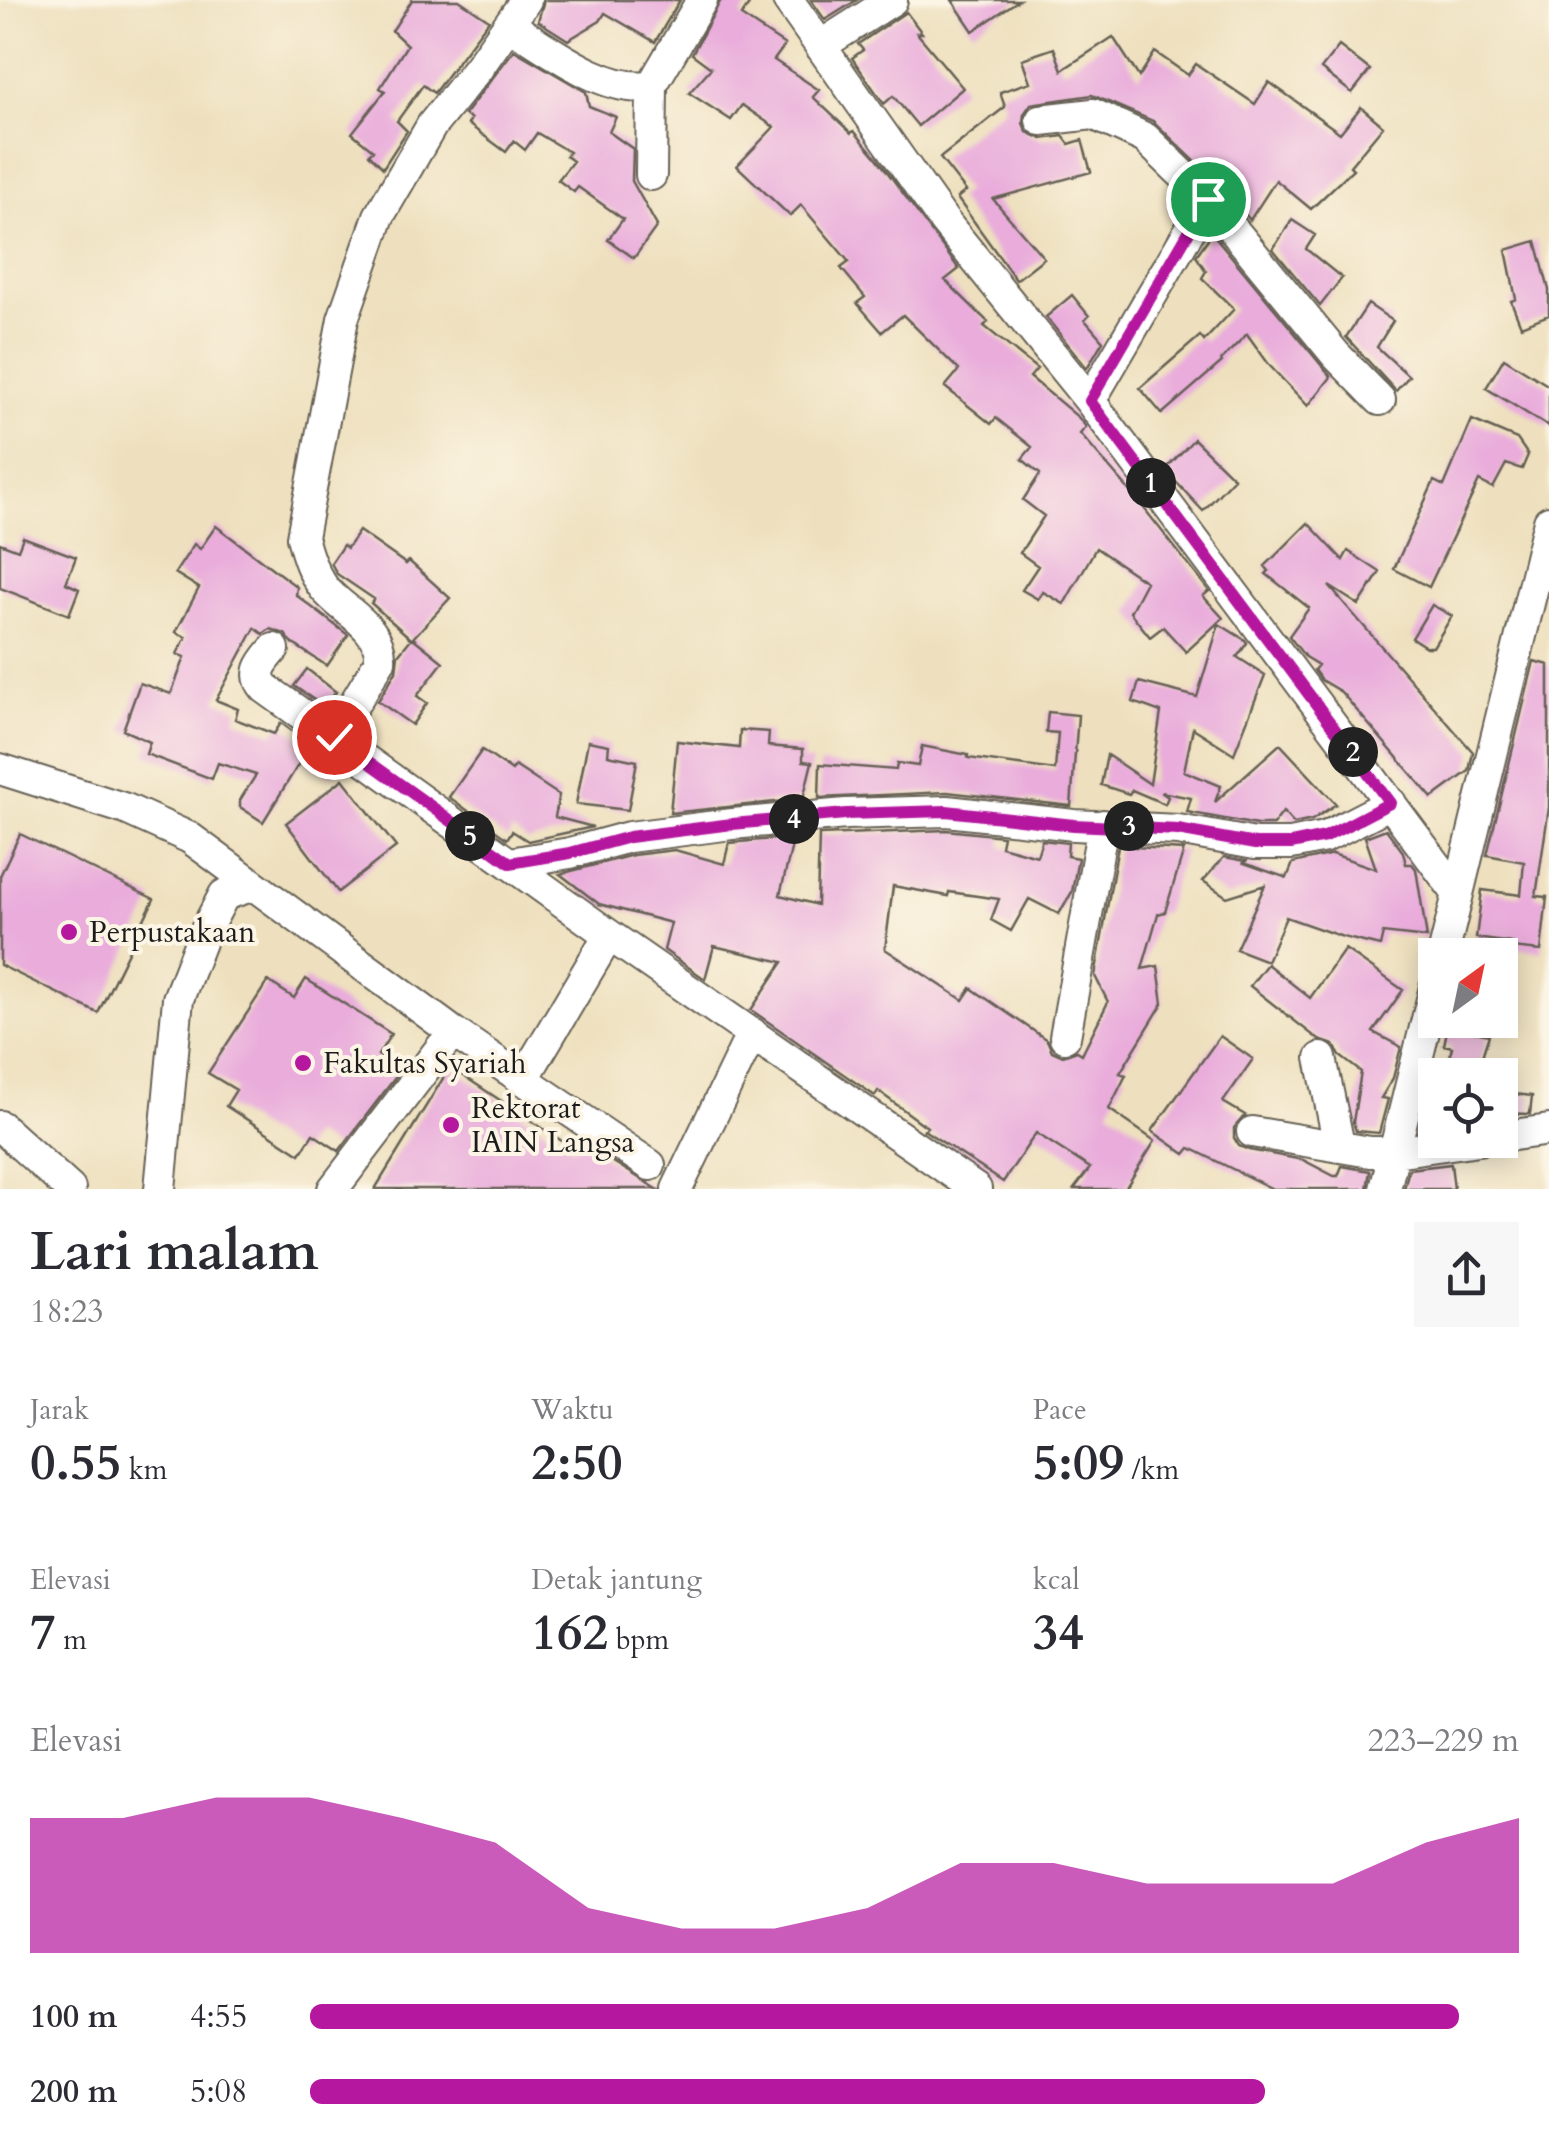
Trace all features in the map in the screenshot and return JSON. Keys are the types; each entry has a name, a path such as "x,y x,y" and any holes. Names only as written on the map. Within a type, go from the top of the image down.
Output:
{"street":[{"path":"651,175 652,85 702,0"},
{"path":"788,0 944,221 1090,401 1458,894"},
{"path":"820,46 892,0"},
{"path":"334,737 380,661 381,650 378,640 325,589 308,564 302,537 343,319 379,216 432,124 518,12 602,79 630,87 652,85"},
{"path":"1041,120 1094,114 1145,138 1208,199 1336,355 1380,400"},
{"path":"1090,401 1208,199"},
{"path":"1447,938 1547,537"},
{"path":"274,648 258,672 259,682 609,935 976,1189"},
{"path":"0,769 126,809 190,838 452,1032 650,1165"},
{"path":"510,863 570,853 629,837 846,814 946,811 1178,830 1255,844 1291,844 1325,837 1390,803"},
{"path":"1065,1036 1103,826"},
{"path":"160,1189 178,999 202,936 224,895 251,886"},
{"path":"522,1080 609,935"},
{"path":"333,1189 452,1032"},
{"path":"676,1189 752,1033"},
{"path":"1386,1189 1423,1038"},
{"path":"1321,1058 1339,1145"},
{"path":"0,1126 70,1189"},
{"path":"1518,1134 1549,1130"},
{"path":"1252,1132 1370,1152 1418,1149"}],"building":[{"path":"412,0 459,0 489,20 434,93 423,85 397,121 407,131 383,168 369,154 373,150 352,133 385,91 380,88 407,45 392,31"},
{"path":"544,0 680,0 655,42 605,13 600,21 568,40 538,21"},
{"path":"721,0 752,0 741,16 785,45 774,60 819,90 813,97 851,133 854,131 877,158 959,269 945,280 988,322 984,326 1037,369 1030,377 1079,418 1086,427 1080,434 1209,591 1203,596 1223,618 1186,652 1163,627 1150,637 1130,612 1146,582 1096,548 1064,604 1043,592 1038,599 1022,590 1038,566 1020,553 1044,516 1023,500 1040,474 1022,459 1032,447 996,418 991,424 945,387 959,370 903,315 882,332 857,303 865,297 841,268 849,262 801,205 790,216 737,166 774,127 742,105 731,120 689,93 711,68 692,54"},
{"path":"811,0 857,0 825,20"},
{"path":"952,0 1019,0 973,31"},
{"path":"906,12 922,33 917,33 963,88 918,126 893,96 884,104 852,58 863,50 858,44"},
{"path":"1113,37 1139,77 1155,52 1188,75 1196,64 1255,104 1269,82 1340,133 1361,107 1383,126 1350,166 1353,169 1311,209 1276,180 1250,220 1221,186 1153,121 1092,95 1031,104 1024,114 1027,132 1042,139 1063,136 1069,144 1082,140 1091,172 993,199 1044,258 1016,280 957,198 966,191 940,158 1005,107 1000,92 1030,82 1022,59 1054,48 1062,70"},
{"path":"1339,46 1370,70 1352,93 1321,69"},
{"path":"514,50 586,92 589,106 616,117 609,132 633,149 632,181 657,226 634,258 608,240 623,219 578,187 574,192 558,180 573,161 566,156 569,152 537,133 525,150 514,141 506,152 468,124 471,119 464,115"},
{"path":"1292,220 1315,235 1306,249 1342,278 1320,306 1273,249"},
{"path":"1212,233 1331,377 1308,406 1270,366 1247,334 1222,362 1162,414 1140,388 1200,336 1204,341 1234,309 1202,278 1206,271 1196,256"},
{"path":"1536,241 1549,290 1549,315 1521,326 1511,301 1516,299 1506,250"},
{"path":"1072,295 1089,316 1085,320 1103,341 1087,368 1046,317"},
{"path":"1368,304 1393,321 1377,347 1409,376 1396,391 1346,337"},
{"path":"1504,358 1549,386 1549,427 1486,388"},
{"path":"1472,420 1517,439 1528,455 1522,469 1506,464 1493,488 1479,481 1429,587 1394,569 1434,481 1444,486"},
{"path":"1194,439 1234,478 1203,511 1165,470"},
{"path":"1308,523 1343,560 1348,551 1380,572 1359,605 1329,586 1473,752 1469,771 1432,798 1341,692 1321,680 1314,670 1318,665 1305,657 1289,636 1309,608 1266,574 1269,571 1265,566"},
{"path":"216,526 297,587 296,595 348,635 327,666 285,634 270,629 263,634 255,628 216,700 238,709 235,719 274,734 281,723 338,764 331,775 303,757 263,822 240,807 240,800 256,775 218,763 212,779 146,754 150,742 123,730 140,683 171,694 185,657 177,654 186,637 176,632 199,588 175,573 194,544 200,549"},
{"path":"359,531 406,564 409,561 450,598 413,638 443,662 417,696 427,703 412,725 378,701 396,671 398,655 411,639 371,603 374,599 337,574 331,563"},
{"path":"23,537 76,557 66,583 79,589 69,615 0,588 0,543 18,550"},
{"path":"1432,605 1452,616 1433,647 1426,647 1412,638"},
{"path":"1219,624 1247,643 1237,657 1265,675 1234,754 1193,728 1184,771 1221,786 1215,802 1280,744 1336,804 1312,820 1294,824 1283,812 1273,825 1257,825 1187,812 1191,798 1161,792 1168,797 1165,804 1132,790 1129,794 1101,785 1107,755 1150,784 1161,712 1133,702 1139,682 1197,697"},
{"path":"1534,661 1549,665 1549,807 1536,896 1547,897 1541,951 1518,949 1518,938 1476,938 1482,890 1521,895 1524,862 1487,855"},
{"path":"307,669 336,692 324,707 294,686"},
{"path":"1048,712 1078,715 1071,806 947,792 819,798 820,764 896,770 897,763 918,766 922,746 968,758 1055,770 1058,733 1046,732"},
{"path":"740,730 769,732 768,746 803,749 803,761 812,762 803,799 670,813 677,741 739,748"},
{"path":"588,741 609,745 608,755 637,761 628,810 576,804"},
{"path":"482,750 559,795 555,817 593,827 528,841 512,831 507,839 449,797"},
{"path":"343,779 396,847 338,892 286,823"},
{"path":"1386,829 1403,852 1406,864 1416,869 1427,938 1383,933 1380,946 1286,917 1267,961 1236,949 1265,885 1227,897 1203,881 1224,857 1246,861 1287,878 1293,863 1333,854 1376,869 1365,837"},
{"path":"946,830 1003,836 1001,846 1037,856 1042,840 1068,843 1067,856 1078,858 1072,892 1059,914 1029,899 1011,931 991,920 999,899 949,892 948,896 893,886 885,949 963,1000 971,988 1047,1040 1052,1051 1063,1056 1077,1051 1082,1054 1108,1002 1095,976 1118,846 1184,850 1165,912 1158,914 1142,969 1158,966 1163,1003 1120,1073 1126,1075 1109,1109 1155,1141 1125,1189 1074,1189 1090,1168 1036,1133 1003,1182 924,1130 927,1127 878,1091 875,1096 751,1010 783,962 714,946 705,979 664,950 671,923 599,904 560,874 633,855 675,850 724,864 729,843 794,837 780,895 817,905 819,835"},
{"name":"Perpustakaan","path":"20,834 154,899 98,1013 0,965 0,876"},
{"path":"1345,949 1403,990 1373,1032 1401,1047 1393,1078 1381,1098 1388,1099 1379,1133 1356,1131 1353,1122 1361,1072 1340,1056 1334,1045 1319,1040 1250,986 1267,964 1310,998"},
{"name":"Fakultas Syariah","path":"306,979 391,1034 378,1055 401,1070 339,1151 313,1134 300,1154 226,1106 236,1090 208,1073 268,981 294,998"},
{"path":"1220,1036 1253,1059 1223,1102 1245,1115 1234,1128 1239,1146 1303,1160 1334,1176 1338,1176 1342,1166 1370,1171 1367,1189 1273,1189 1190,1148 1185,1154 1152,1131"},
{"path":"1445,1038 1488,1038 1482,1058 1449,1058 1452,1047 1444,1045"},
{"name":"Rektorat IAIN Langsa","path":"450,1067 574,1149 579,1141 657,1189 375,1189"},
{"path":"1518,1094 1532,1096 1530,1114 1518,1114"},
{"path":"1451,1164 1454,1189 1404,1189 1409,1169"}],"place":[{"name":"Perpustakaan","path":"69,932"},
{"name":"Fakultas Syariah","path":"303,1063"},
{"name":"Rektorat IAIN Langsa","path":"451,1125"}],"route":[{"path":"334,737 510,863 570,853 629,837 732,824 846,814 946,811 1074,825 1178,830 1255,844 1291,844 1325,837 1390,803 1090,401 1208,199"}]}
